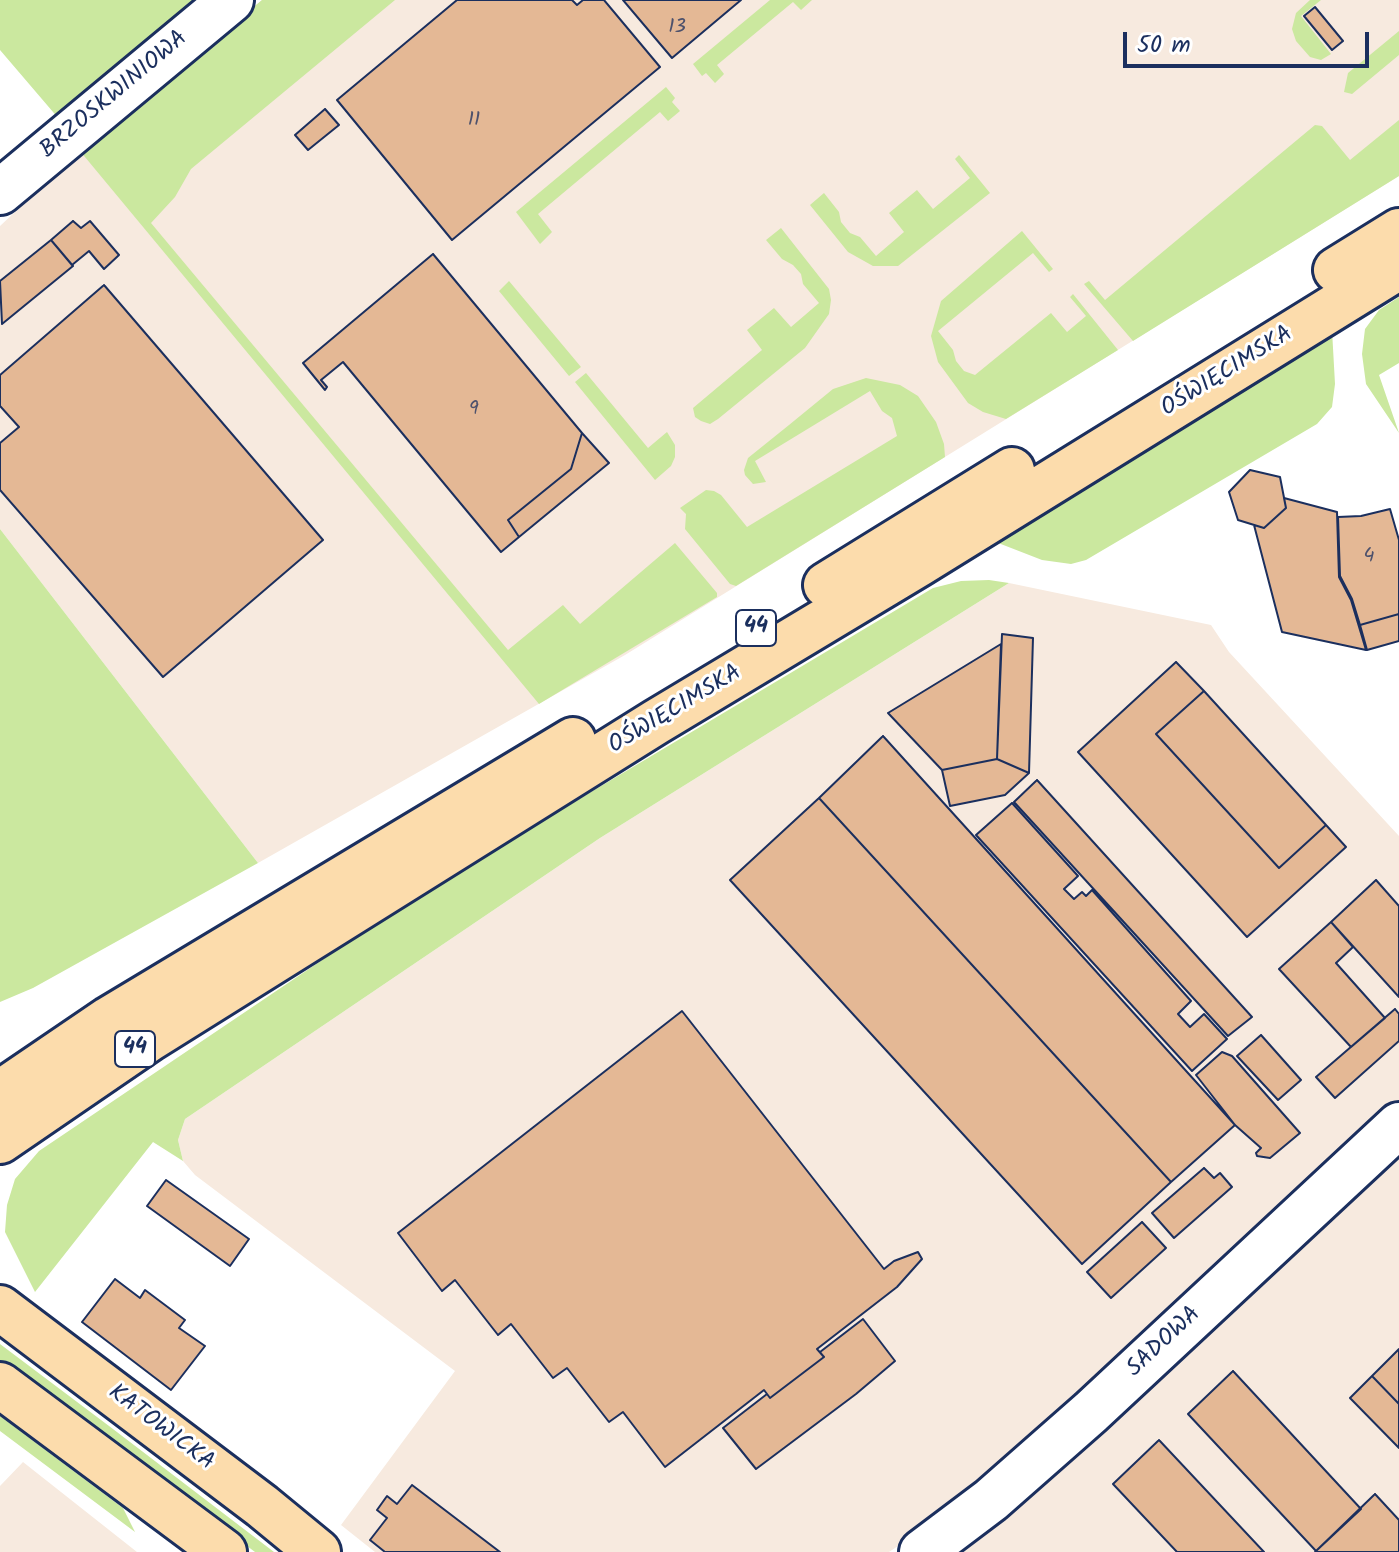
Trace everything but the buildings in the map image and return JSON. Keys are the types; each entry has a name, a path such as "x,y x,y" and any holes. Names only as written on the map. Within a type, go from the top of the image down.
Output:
{"main road":[{"name":"OŚWIĘCIMSKA","path":"8,1084 109,1019 608,719 1399,231"},
{"name":"OŚWIĘCIMSKA","path":"2,1142 149,1039 656,722 906,572 1399,267"},
{"name":"KATOWICKA","path":"5,1305 318,1552"},
{"path":"0,1385 224,1552"}],"street":[{"name":"BRZOSKWINIOWA","path":"0,192 231,0"},
{"name":"SADOWA","path":"922,1552 991,1500 1091,1412 1399,1125"}],"shaded area":[{"path":"262,0 1399,0 1399,176 625,655 258,863 0,529 0,226 80,151"},
{"path":"1009,583 1211,625 1229,652 1399,836 1399,1552 953,1552 928,1526 889,1552 375,1552 341,1525 455,1371 195,1175 183,1161 178,1140 185,1119 600,838"},
{"path":"23,1462 137,1552 0,1552 0,1486"}],"green space":[{"path":"0,0 199,0 59,119 0,50"},
{"path":"262,0 395,0 191,169 175,197 151,223 508,650 563,605 580,624 675,543 717,593 717,597 539,704 80,151"},
{"path":"770,0 812,0 801,10 793,2 717,65 724,74 715,83 706,73 702,76 693,64"},
{"path":"1310,0 1321,0 1301,16 1331,54 1321,60 1310,57 1296,41 1292,29 1296,13"},
{"path":"1399,31 1399,55 1352,94 1344,92 1348,73"},
{"path":"666,87 680,111 668,121 660,112 538,214 552,232 540,244 516,212"},
{"path":"1399,120 1399,176 1133,341 1084,284 1089,281 1105,300 1315,125 1322,126 1350,160"},
{"path":"959,155 990,193 898,266 873,266 848,252 810,205 824,193 850,233 860,237 876,256 904,232 889,213 917,190 933,209 970,178 955,159"},
{"path":"781,228 829,289 829,314 805,348 718,419 710,424 701,421 695,417 693,408 762,350 747,330 774,308 791,327 819,303 803,284 801,274 782,259 766,240"},
{"path":"1022,231 1053,269 1049,272 1033,253 938,331 964,371 975,375 1051,313 1067,332 1086,316 1070,297 1073,294 1118,350 1006,419 983,412 968,403 938,362 931,336 941,301"},
{"path":"509,281 581,367 569,376 499,291"},
{"path":"1399,297 1399,363 1379,375 1399,433 1366,384 1362,354 1365,329 1379,310"},
{"path":"1332,330 1335,384 1332,407 1317,424 1086,560 1071,564 1042,560 988,539"},
{"path":"586,373 648,448 667,432 675,445 675,457 671,466 655,480 575,382"},
{"path":"866,378 900,385 918,396 936,422 945,457 736,586 730,584 685,529 686,514 680,508 706,490 714,491 721,495 747,527 897,436 892,418 882,411 870,391 755,461 766,482 753,484 745,475 748,458 833,389"},
{"path":"0,529 258,863 33,988 0,1002"},
{"path":"961,581 1009,583 600,838 185,1119 178,1140 183,1161 153,1142 35,1292 5,1232 7,1205 15,1179 39,1151 420,894 933,588"},
{"path":"0,1344 274,1552 255,1552 0,1360"},
{"path":"0,1416 123,1508 135,1532 0,1431"}]}
